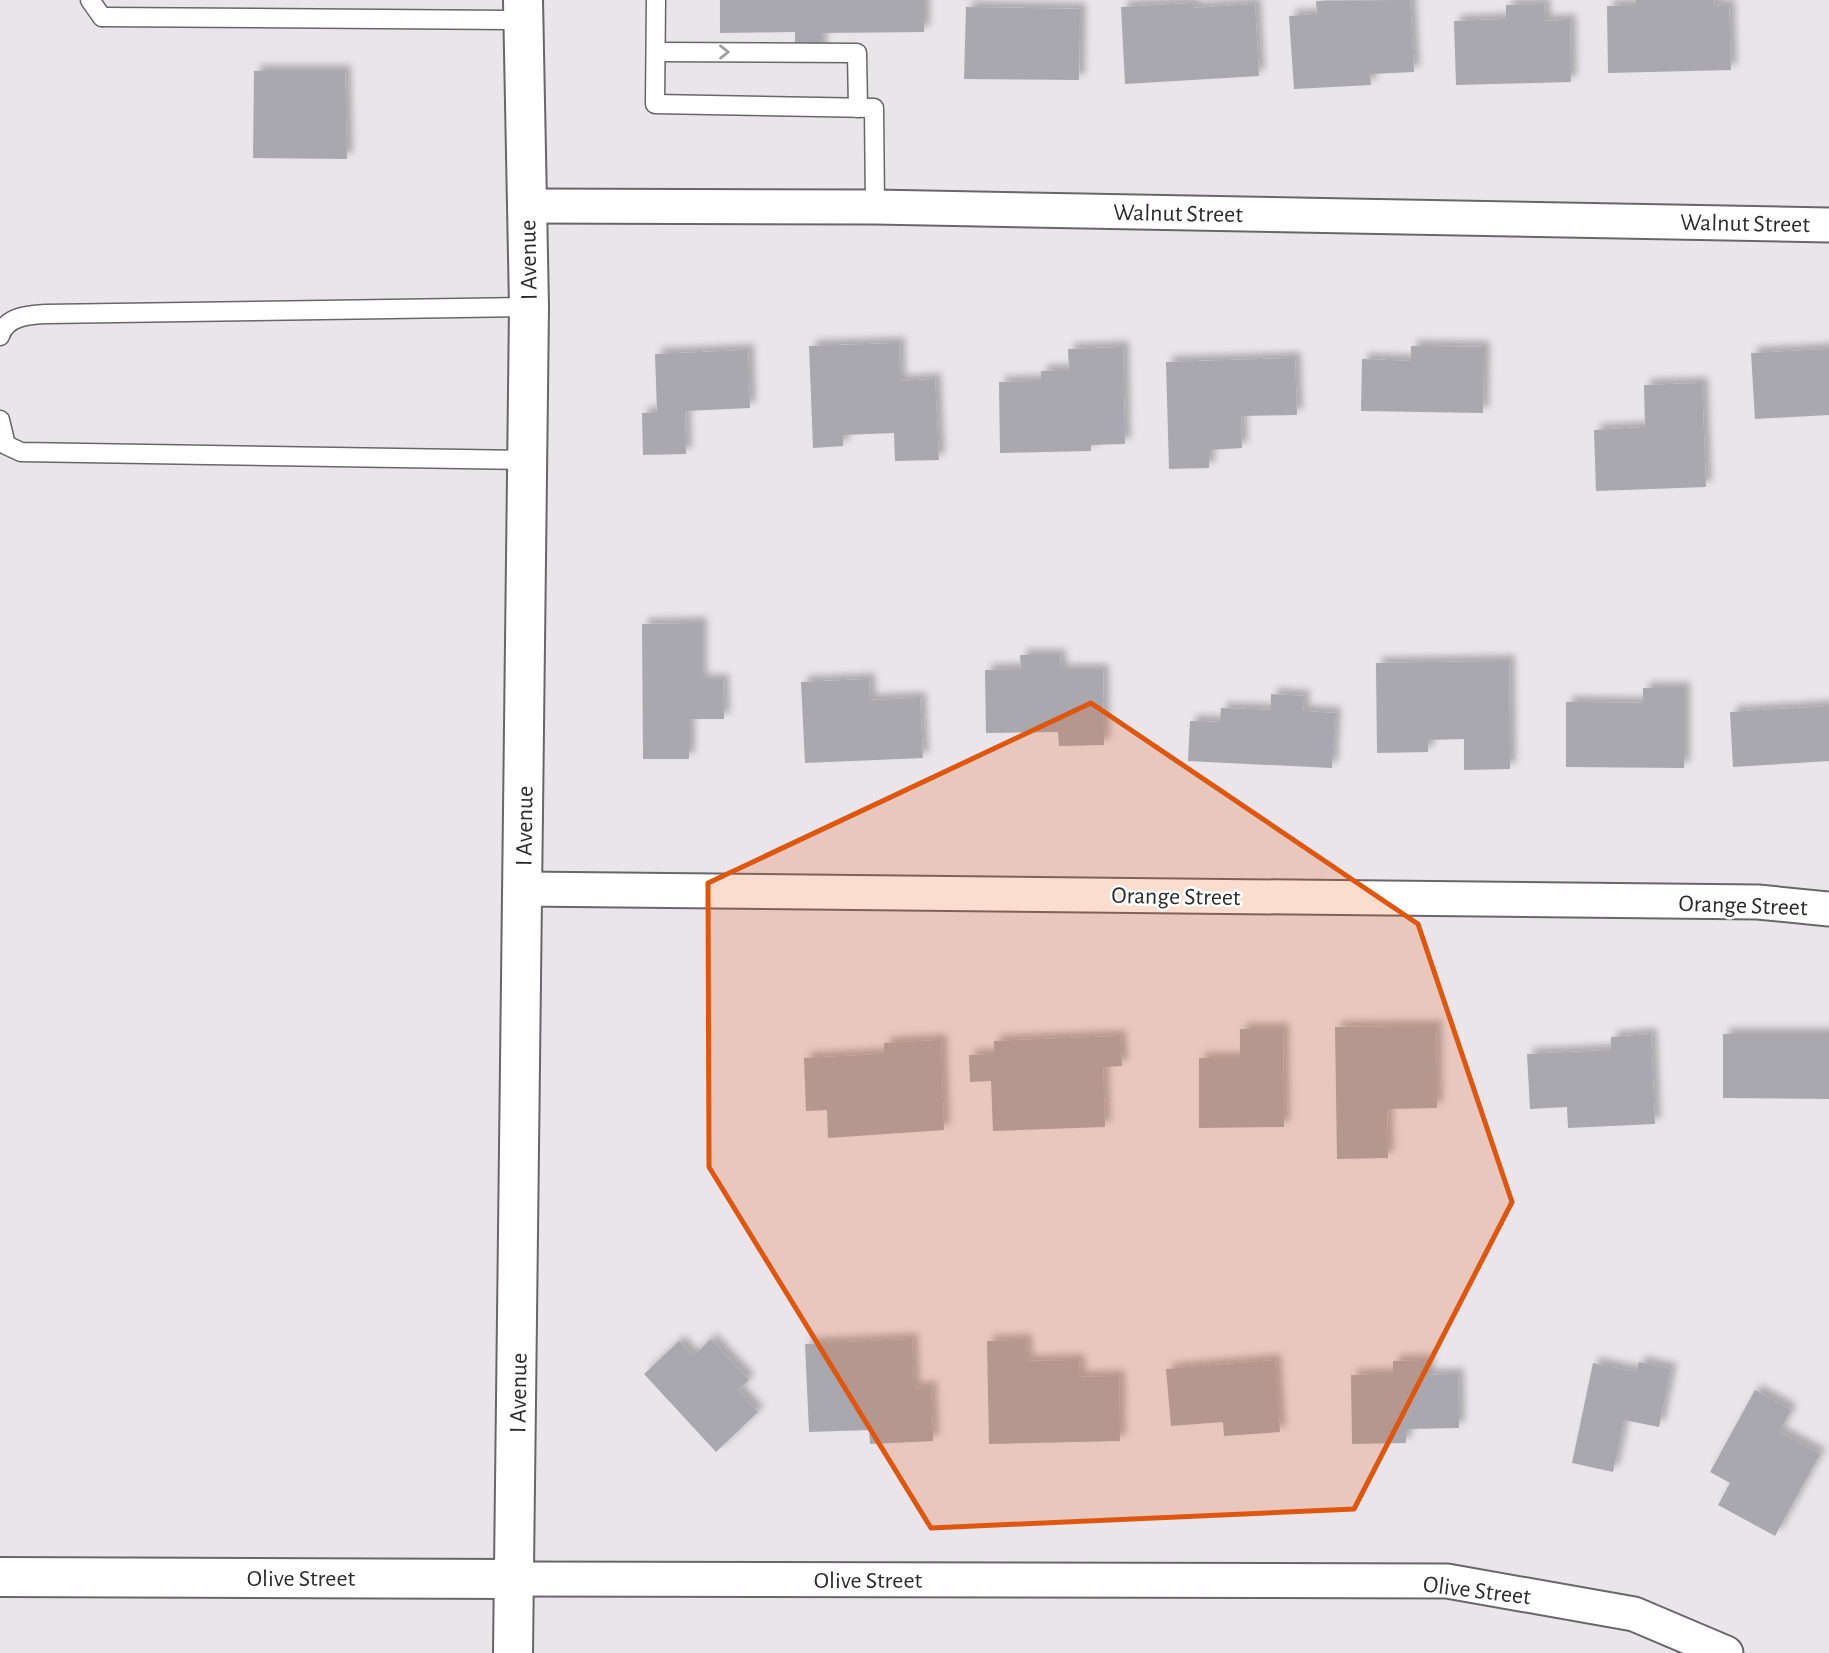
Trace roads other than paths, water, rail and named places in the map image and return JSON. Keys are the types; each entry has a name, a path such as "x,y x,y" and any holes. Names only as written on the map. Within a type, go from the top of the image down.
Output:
{"main road":[{"name":"I Avenue","path":"513,1653 529,307 523,10"},
{"name":"Olive Street","path":"0,1577 514,1579"}],"street":[{"name":"Walnut Street","path":"528,205 874,207 1829,225"},
{"name":"Orange Street","path":"524,889 1758,902 1829,909"},
{"name":"Olive Street","path":"514,1579 1447,1581 1634,1614 1726,1653"}],"lane":[{"path":"90,0 101,9 523,10"},
{"path":"656,0 655,104 874,108 874,207"},
{"path":"656,52 857,53 858,108"},
{"path":"0,336 1,330 23,316 46,314 529,307"},
{"path":"0,420 6,445 21,452 528,460"}]}
